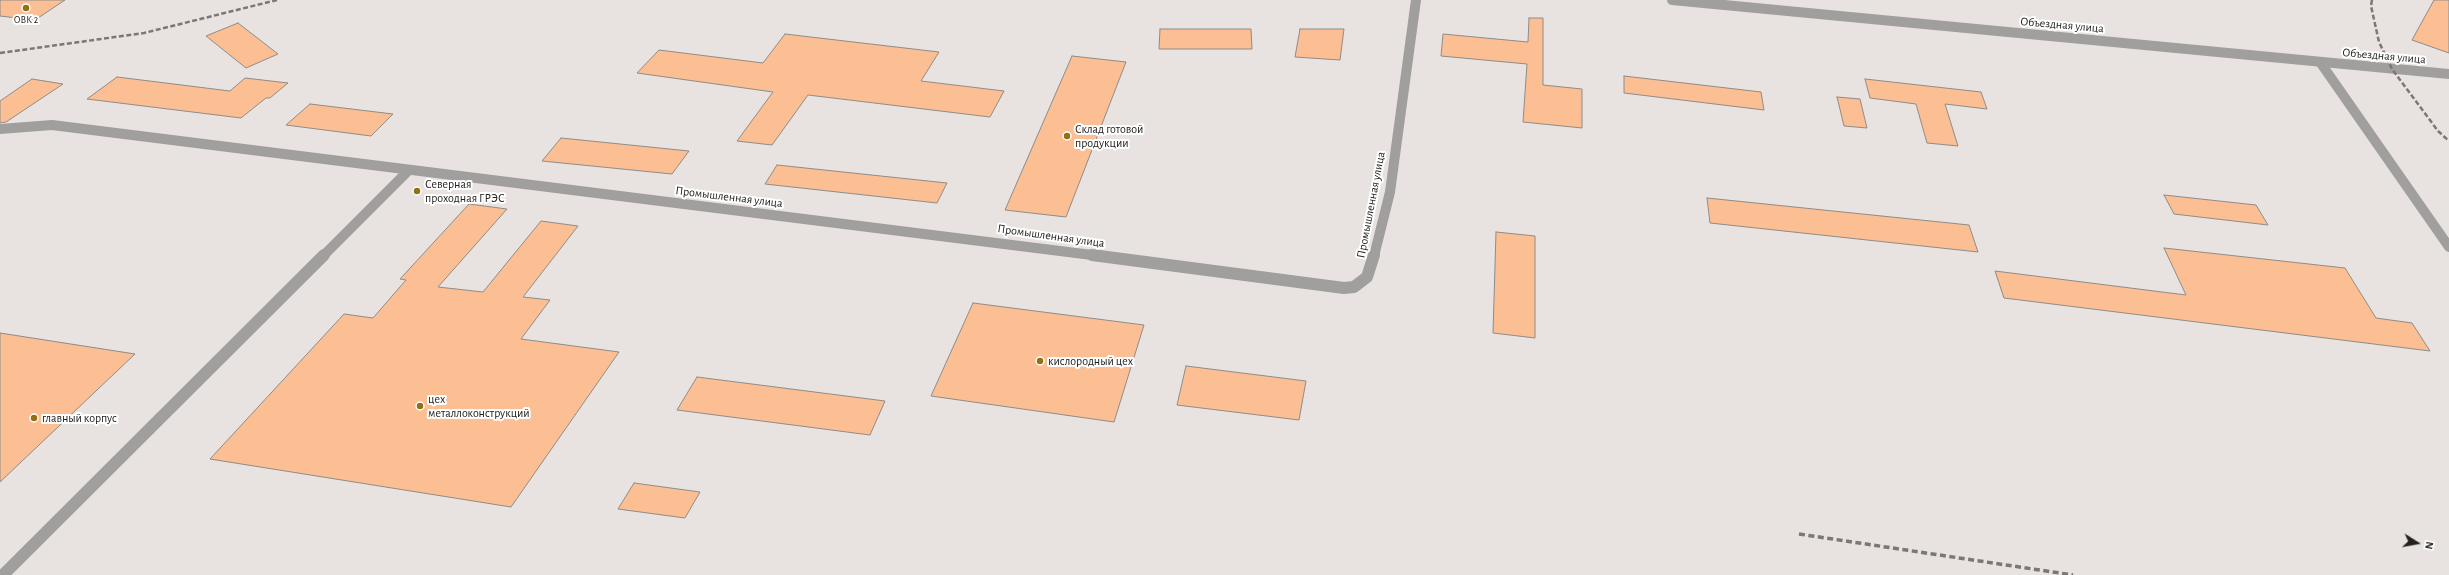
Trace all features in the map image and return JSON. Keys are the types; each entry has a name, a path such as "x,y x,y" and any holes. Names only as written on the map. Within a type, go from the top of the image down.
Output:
{"street":[{"name":"Промышленная улица","path":"0,128 52,124 447,175 930,233 1334,288 1354,287 1367,277 1380,241 1390,192 1416,0"},
{"name":"Объездная улица","path":"1672,0 2449,74"},
{"path":"2320,62 2449,247"},
{"path":"3,575 409,170"}],"building":[{"name":"ОВК 2","path":"0,0 65,0 35,20 0,16"},
{"path":"2434,0 2449,0 2449,53 2412,40"},
{"path":"1529,18 1543,18 1543,85 1582,89 1582,128 1523,122 1527,64 1441,56 1443,34 1528,42"},
{"path":"238,23 278,54 246,68 206,36"},
{"path":"1160,29 1251,29 1252,49 1159,49"},
{"path":"1300,29 1344,29 1340,60 1295,57"},
{"path":"785,34 939,52 921,81 1004,91 990,117 808,95 772,145 737,141 773,92 637,73 659,50 763,63"},
{"name":"Склад готовой продукции","path":"1072,56 1126,62 1066,217 1005,210"},
{"path":"1624,76 1761,92 1764,110 1624,93"},
{"path":"117,77 230,91 245,78 288,83 270,98 266,98 241,118 87,99"},
{"path":"32,79 63,84 6,122 0,123 0,101"},
{"path":"1865,79 1981,92 1987,109 1945,104 1958,146 1927,143 1916,104 1870,98"},
{"path":"1837,97 1860,99 1867,128 1844,126"},
{"path":"310,104 393,114 371,136 286,125"},
{"path":"561,138 689,151 672,174 542,161"},
{"path":"777,165 947,183 937,203 765,184"},
{"path":"2164,195 2256,205 2268,225 2174,214"},
{"path":"1707,198 1969,225 1978,252 1710,223"},
{"name":"цех металлоконструкций","path":"469,204 507,209 438,287 483,292 541,221 578,226 523,297 550,300 521,339 619,352 511,507 210,459 344,314 373,318 406,280 400,279"},
{"path":"1496,232 1535,236 1535,338 1493,333"},
{"path":"2164,248 2345,268 2376,318 2412,323 2430,351 2004,298 1995,271 2186,295"},
{"name":"кислородный цех","path":"973,303 1144,325 1114,422 931,396"},
{"name":"главный корпус","path":"0,333 135,354 0,482"},
{"path":"1186,366 1306,381 1299,420 1177,405"},
{"path":"697,377 885,401 870,435 677,410"},
{"path":"634,483 700,492 685,518 618,509"}],"railway":[{"path":"0,53 144,33 277,0"},
{"path":"2372,0 2371,6 2379,42 2392,69 2438,131 2449,141"},
{"path":"1799,534 2073,575"}],"place":[{"name":"ОВК 2","path":"26,8"},
{"name":"Склад готовой продукции","path":"1067,136"},
{"name":"Северная проходная ГРЭС","path":"417,191"},
{"name":"кислородный цех","path":"1040,361"},
{"name":"цех металлоконструкций","path":"420,406"},
{"name":"главный корпус","path":"34,418"}]}
